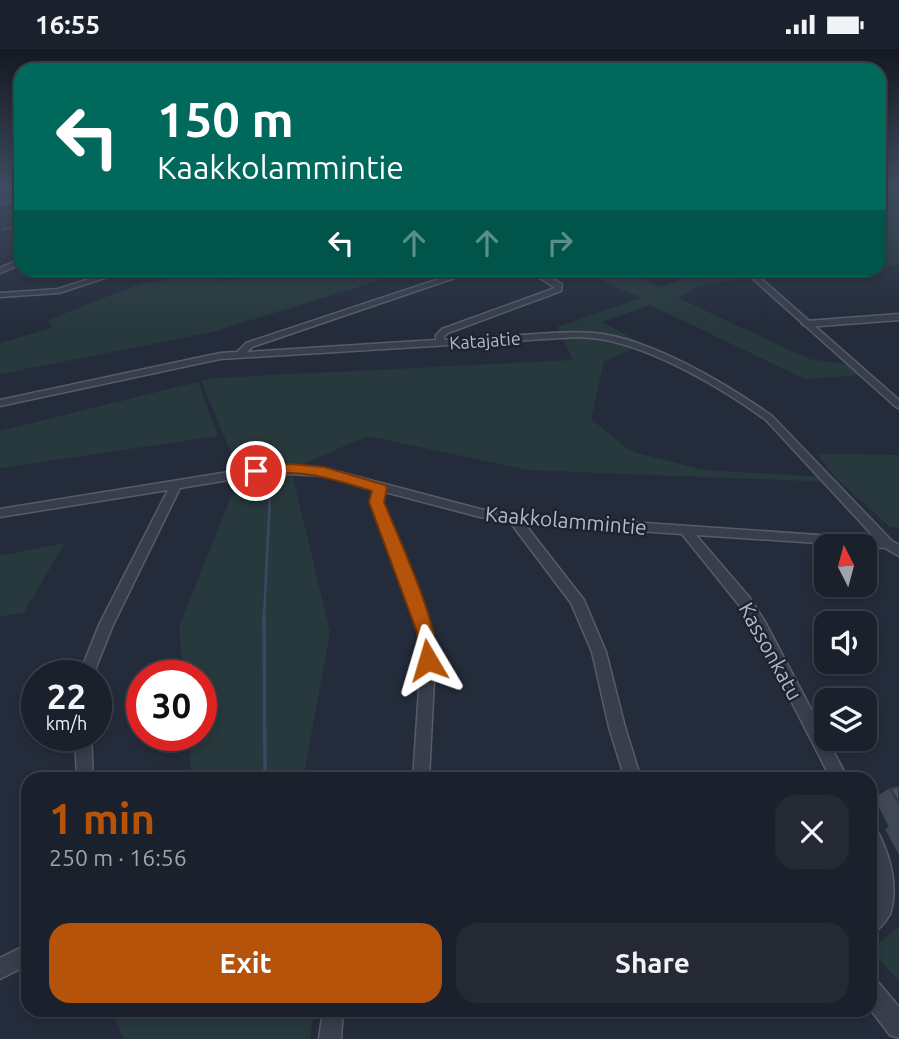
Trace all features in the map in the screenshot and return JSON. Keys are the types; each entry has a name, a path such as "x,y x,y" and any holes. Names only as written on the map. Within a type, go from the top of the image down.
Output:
{"street":[{"path":"1,296 59,291 104,277"},
{"path":"240,354 249,345 454,277"},
{"path":"441,343 440,335 445,331 549,294 559,286 543,277"},
{"path":"754,277 899,405"},
{"path":"807,324 899,317"},
{"name":"Katajatie","path":"0,403 194,359 550,335 599,336 665,360 733,393 769,418 893,547"},
{"name":"Kaakkolammintie","path":"0,513 271,469 291,469 324,472 481,513 514,518 893,547"},
{"path":"92,660 106,625 175,486"},
{"path":"380,488 377,502 426,632 428,660 421,772"},
{"path":"514,518 577,600 599,652 631,772"},
{"name":"Kassonkatu","path":"687,532 744,601 759,624 836,772"},
{"path":"84,751 85,772"},
{"path":"877,850 895,890 892,905 877,920"},
{"path":"0,969 21,958"},
{"path":"877,999 899,1026"},
{"path":"330,1039 332,1017"}],"shaded area":[{"path":"886,231 899,231 899,265 886,266"},
{"path":"170,277 218,277 217,281 264,277 390,277 213,332 0,374 0,343 52,328 48,320 142,283 168,280"},
{"path":"594,277 638,277 662,287 687,277 747,277 699,286 678,298 809,359 845,364 861,375 805,379 650,305 602,322 643,344 604,361 591,419 630,451 704,470 825,477 830,482 528,470 368,436 291,469 330,632 304,772 191,772 189,751 217,751 217,660 182,660 179,627 240,474 201,381 214,378 573,360 557,327 641,298"},
{"path":"198,382 218,436 0,468 0,431"},
{"path":"817,454 899,455 899,527 890,527 836,478"},
{"path":"65,543 24,612 0,617 0,556"},
{"path":"899,927 899,981 877,957 877,944"},
{"path":"115,1017 313,1017 310,1039 123,1039"}],"building":[{"path":"899,787 899,803 890,788"}],"waterway":[{"path":"264,618 271,475"},
{"path":"264,618 265,772"}],"route":[{"path":"256,471 291,469 324,472 380,488 377,502 426,632 428,660"}]}
